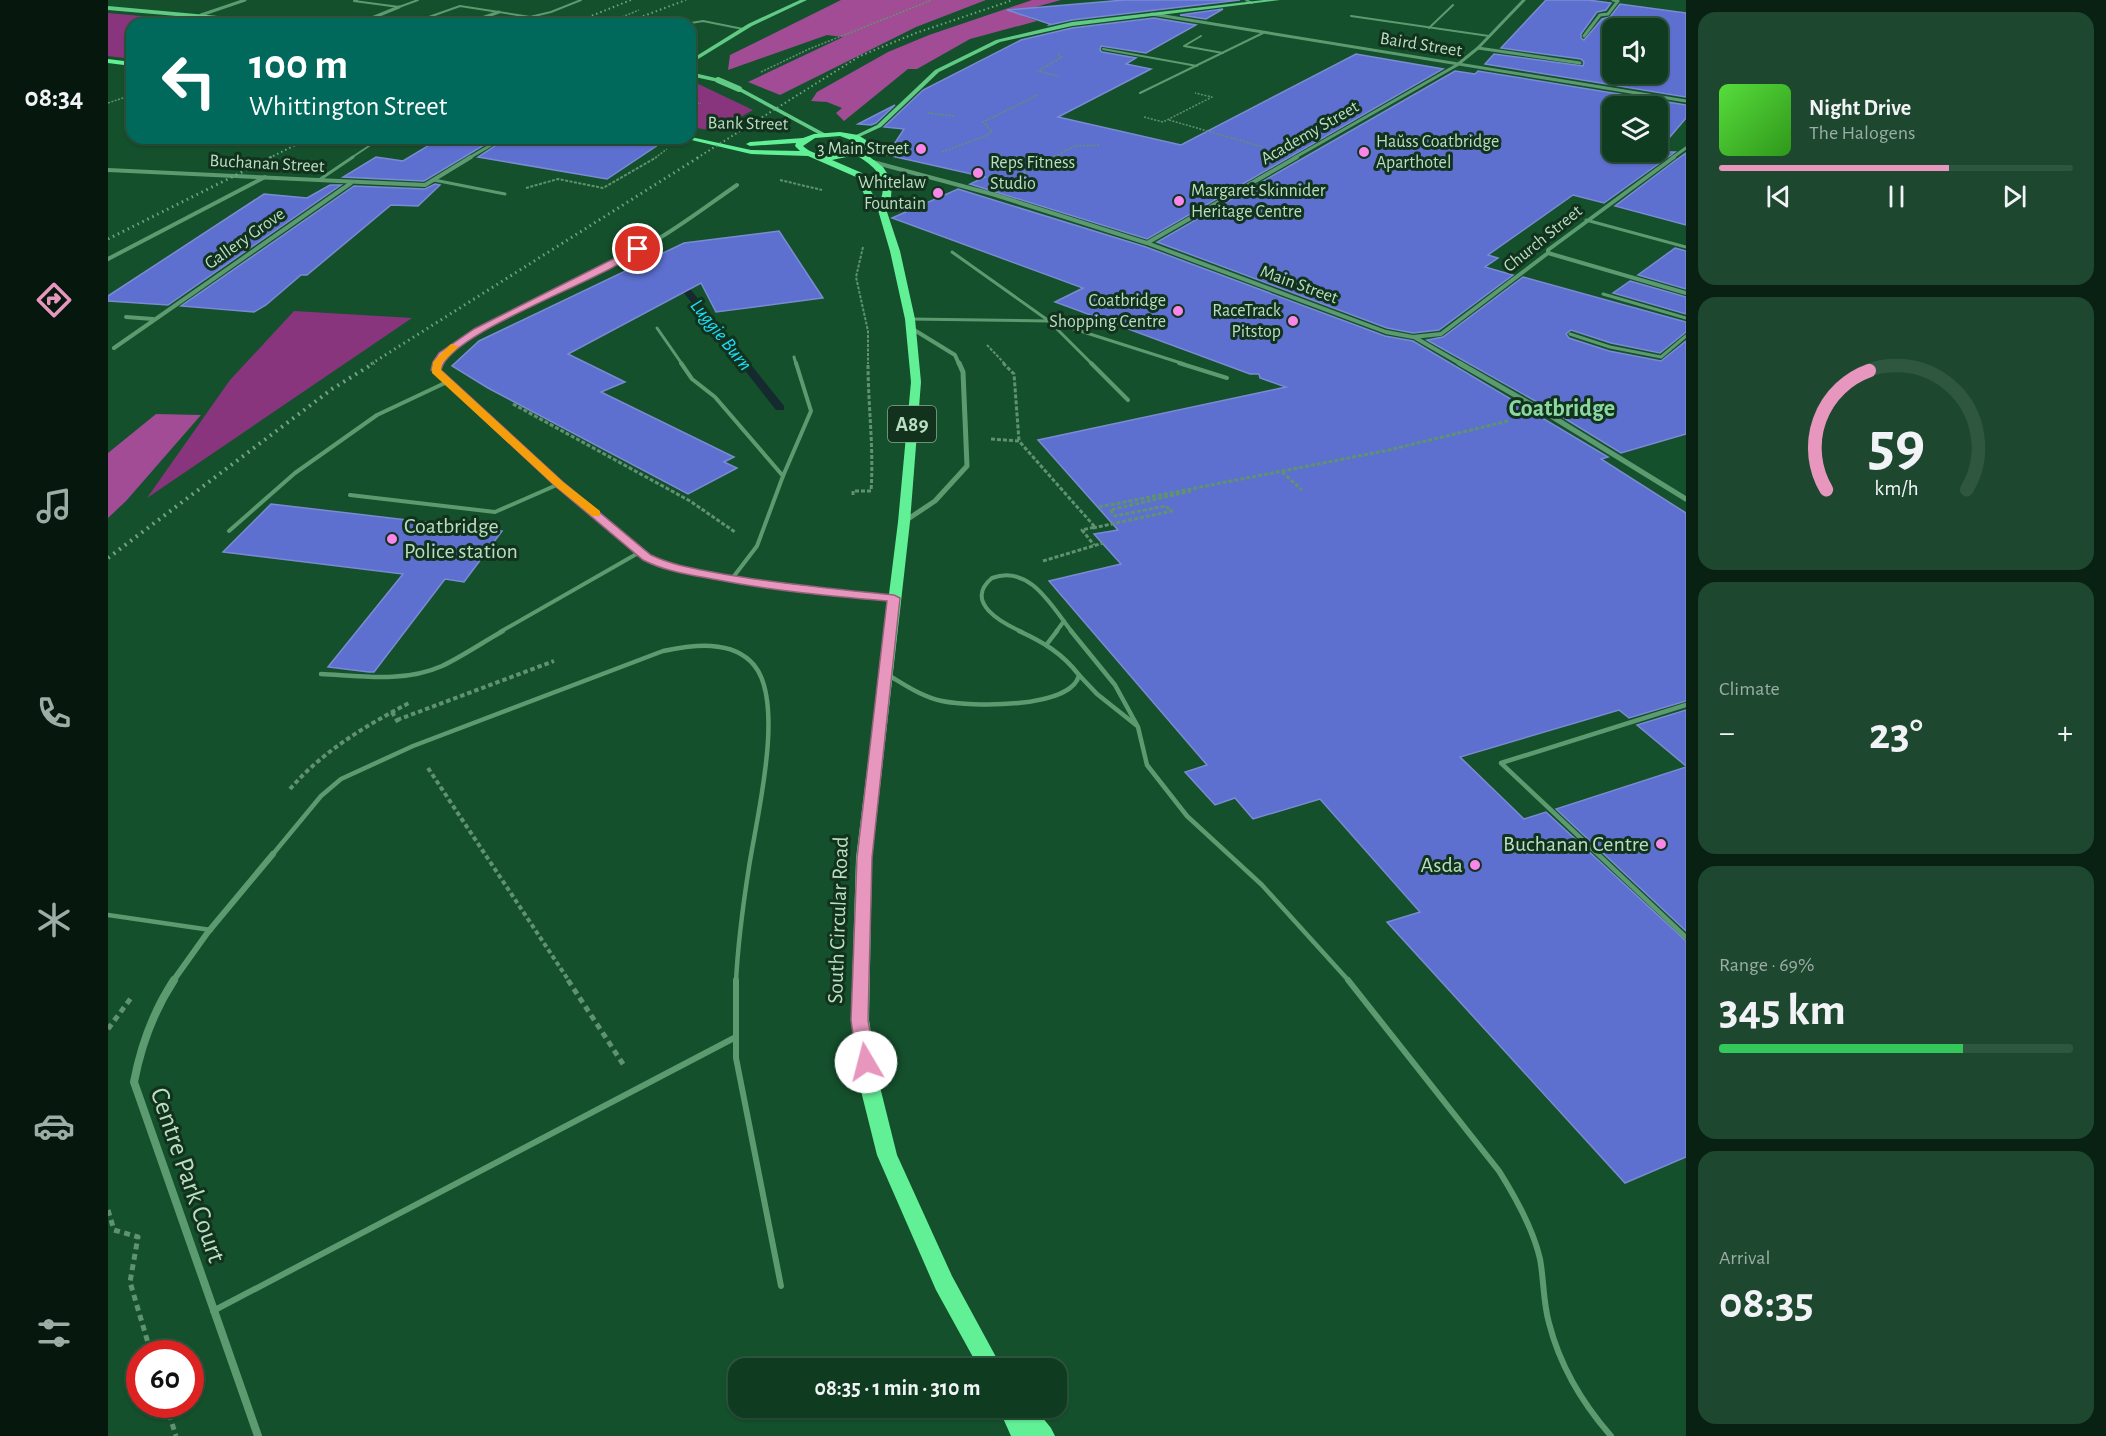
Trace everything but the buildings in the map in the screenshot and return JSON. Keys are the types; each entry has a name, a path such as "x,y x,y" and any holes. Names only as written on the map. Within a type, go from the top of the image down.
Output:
{"main road":[{"path":"108,61 126,63"},
{"name":"A89","path":"803,140 824,135 855,137"},
{"path":"855,137 864,146 858,152"},
{"name":"Bank Street","path":"696,140 751,144 803,140"},
{"path":"803,140 799,144 800,149 814,155"},
{"name":"Bank Street","path":"696,141 752,152 814,155"},
{"name":"A89","path":"814,155 835,156 858,152"},
{"name":"South Circular Road","path":"858,152 885,172 890,192 882,209"},
{"name":"South Circular Road","path":"814,155 859,174 868,194 882,209 910,323 916,381 904,522 864,858 860,1020 869,1083 887,1155 944,1283 985,1358"},
{"path":"1015,1418 1023,1436"},
{"path":"1028,1418 1043,1436"}],"street":[{"path":"201,15 245,0"},
{"path":"696,58 743,29 804,0"},
{"path":"855,137 879,126 937,71 987,46 1021,34 1071,24 1249,1 1277,0"},
{"name":"Academy Street","path":"1147,243 1457,64 1478,48 1524,0"},
{"path":"1584,36 1599,15 1608,14 1618,1 1613,0"},
{"path":"372,18 399,7"},
{"path":"108,8 229,18"},
{"path":"482,18 499,12"},
{"name":"Baird Street","path":"1152,14 1686,101"},
{"path":"1478,48 1580,63"},
{"path":"696,75 718,80 739,89 824,135"},
{"path":"434,180 493,144"},
{"name":"Church Street","path":"1413,337 1442,334 1461,321 1586,220 1686,148"},
{"name":"Main Street","path":"873,162 992,194 1147,243 1386,332 1413,337 1544,411 1686,499"},
{"name":"Buchanan Street","path":"108,170 425,185 434,180"},
{"path":"108,259 265,177"},
{"name":"Gallery Grove","path":"114,348 352,182"},
{"path":"737,185 658,239 478,331 456,345 437,362 436,370 559,484 640,552 661,565 782,588 894,598"},
{"path":"1548,253 1686,292"},
{"path":"126,317 154,319"},
{"path":"904,522 935,501 967,466 963,372 955,355 910,323"},
{"name":"Centre Park Court","path":"258,1436 134,1082 136,1062 157,1004 211,930 273,854"}],"lane":[{"path":"357,0 354,1 399,7 418,0"},
{"path":"426,18 460,6 530,16 551,12 581,0"},
{"path":"1429,28 1453,5"},
{"path":"1351,16 1489,36"},
{"path":"696,22 703,21 743,29"},
{"path":"1140,93 1263,33"},
{"path":"1201,36 1184,46 1224,53"},
{"path":"1103,49 1197,66"},
{"path":"319,180 372,144"},
{"path":"434,180 505,194"},
{"path":"1586,220 1686,247"},
{"path":"952,252 1049,321 1128,400"},
{"path":"1603,294 1686,318"},
{"path":"910,323 964,320 1049,321 1227,378"},
{"path":"657,328 692,379 714,397 783,477"},
{"path":"1570,334 1610,347 1661,357 1686,336"},
{"path":"731,580 757,546 811,411 794,357"},
{"path":"229,531 295,473 377,415 447,382"},
{"path":"350,495 495,512 559,484"},
{"path":"321,674 384,677 412,675 441,666 640,552"},
{"path":"1138,727 1097,694 1069,661 1047,644 1009,625 985,607 981,596 983,587 992,579 1001,576 1024,577 1034,585 1115,685 1138,727 1148,765 1187,816 1263,885 1339,969 1499,1171 1516,1197 1536,1245 1545,1307 1566,1368 1594,1418 1611,1436"},
{"path":"1047,644 1064,621"},
{"path":"273,854 321,796 341,779 413,746 663,651 716,646 739,652 754,666 761,678 767,702 768,739 740,928 734,1038 781,1286"},
{"path":"886,674 927,696 962,704 1023,702 1064,693 1078,682 1079,675"},
{"path":"1686,705 1501,763 1686,937"},
{"path":"108,915 211,930"},
{"path":"213,1311 734,1038"}],"path":[{"path":"755,74 809,49 932,0"},
{"path":"622,17 639,10"},
{"path":"1139,116 1163,122 1212,97 1191,92"},
{"path":"941,152 946,153 988,135 992,131 983,122 1038,95"},
{"path":"108,102 126,97"},
{"path":"923,113 955,116"},
{"path":"1169,120 1193,125 1226,138 1298,156"},
{"path":"1019,175 1075,147 1100,145"},
{"path":"505,194 558,179 603,188 656,158 669,147"},
{"path":"783,174 777,180 822,190"},
{"path":"853,495 853,491 871,491 873,461 868,413 868,331 856,277 864,242"},
{"path":"964,320 1014,374 1019,441 1095,527 1093,528"},
{"path":"512,404 690,501 757,546"},
{"path":"1094,545 1082,530 1172,511 1165,506 1115,516 1110,510 1201,488 1492,426 1544,411"},
{"path":"966,438 1019,441"},
{"path":"1282,472 1302,490"},
{"path":"1099,507 1169,492 1201,488"},
{"path":"1024,577 1036,564 1103,543"},
{"path":"397,720 555,662"},
{"path":"392,712 639,1088"},
{"path":"108,1210 114,1230 138,1237 130,1282 147,1340"},
{"path":"170,1418 176,1436"}],"shaded area":[{"path":"841,0 986,0 916,27 780,95 748,82 843,37 827,35 728,70 730,55"},
{"path":"1032,0 1061,0 1032,8 1021,15 1037,21 970,39 917,69 908,69 844,121 836,113 842,108 827,102 811,101 817,92 888,52 929,35"},
{"path":"108,13 163,18 126,18 126,58 108,56"},
{"path":"696,83 753,110 716,131 696,128"},
{"path":"294,311 412,318 147,498 230,380"},
{"path":"156,414 201,415 126,501 108,518 108,453"}],"waterway":[{"name":"Luggie Burn","path":"676,277 780,408"}],"railway":[{"path":"586,18 631,0"},
{"path":"638,18 686,0"},
{"path":"697,158 860,56 916,33 1013,0"},
{"path":"269,158 298,144"},
{"path":"108,239 272,157"},
{"path":"371,364 699,157"},
{"path":"108,558 332,389 374,363"}],"slow traffic":[{"path":"455,346 437,362 436,370 559,484 577,496 596,514"}],"place":[{"name":"3 Main Street","path":"921,149"},
{"name":"Haŭss Coatbridge Aparthotel","path":"1364,152"},
{"name":"Reps Fitness Studio","path":"978,173"},
{"name":"Whitelaw Fountain","path":"938,193"},
{"name":"Margaret Skinnider Heritage Centre","path":"1179,201"},
{"name":"Coatbridge Shopping Centre","path":"1178,311"},
{"name":"RaceTrack Pitstop","path":"1293,321"},
{"name":"Coatbridge Police station","path":"392,539"},
{"name":"Buchanan Centre","path":"1661,844"},
{"name":"Asda","path":"1475,865"}],"district":[{"name":"Coatbridge","path":"1562,409"}],"route":[{"path":"638,249 478,331 443,355 437,362 436,370 559,484 577,496 647,558 661,565 782,588 894,598 864,858 860,1020 866,1062"}]}
